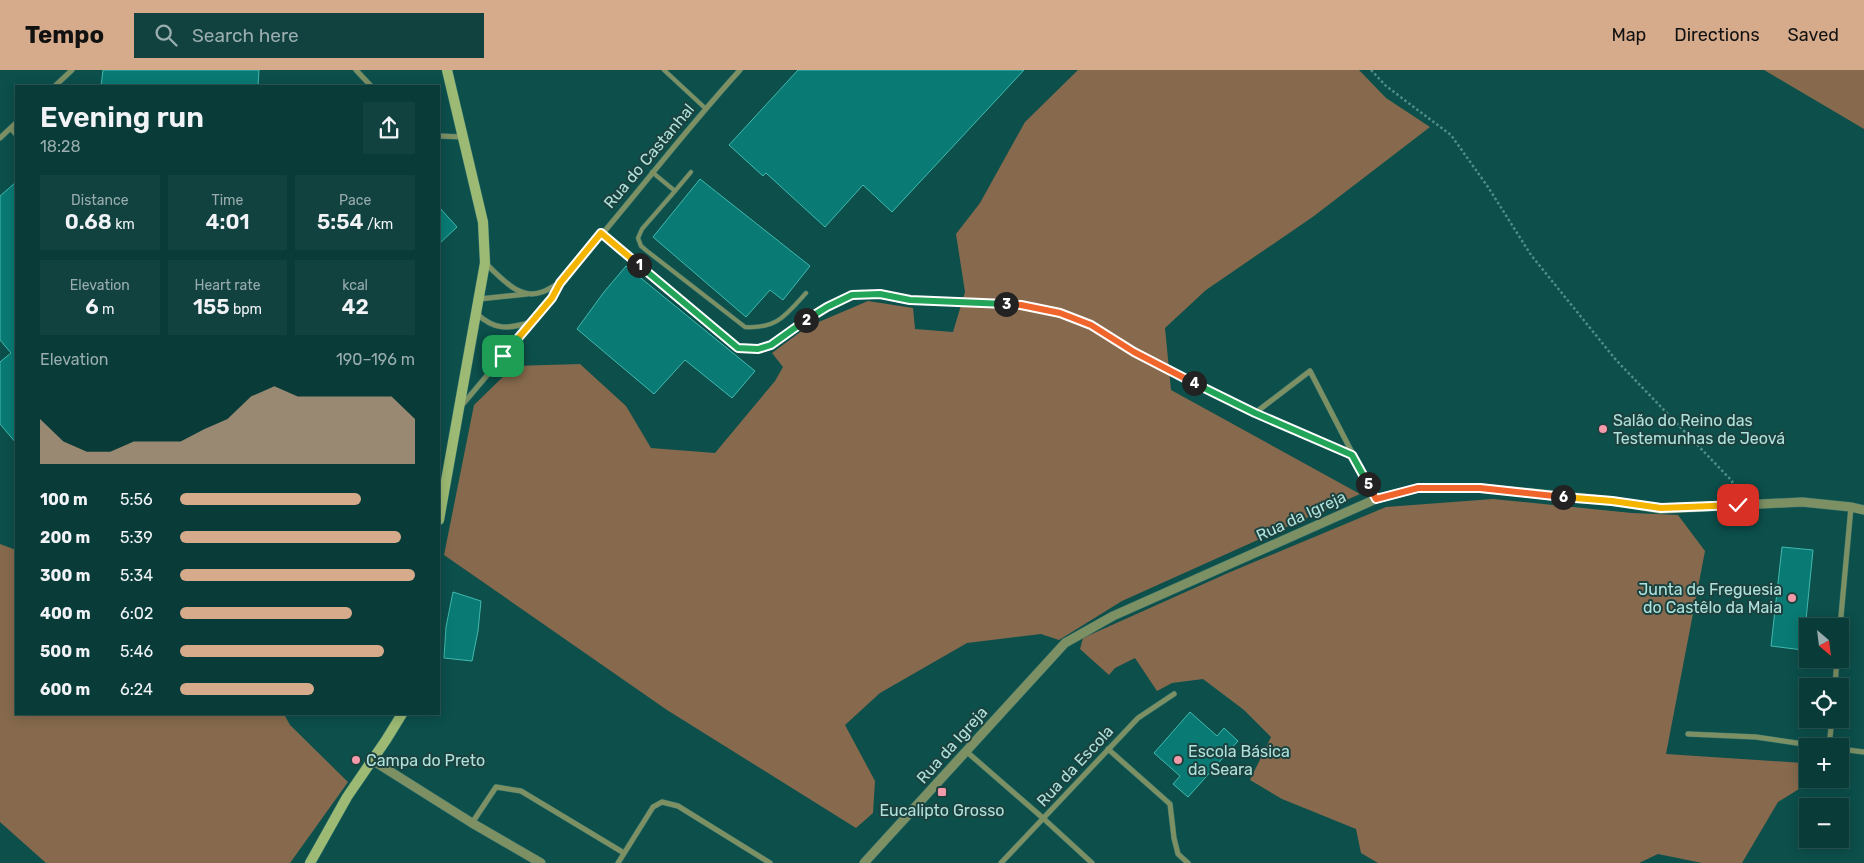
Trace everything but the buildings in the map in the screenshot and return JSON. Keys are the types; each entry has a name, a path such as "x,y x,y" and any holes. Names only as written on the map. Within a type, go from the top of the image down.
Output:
{"main road":[{"path":"440,515 485,263 483,222 447,70"},
{"path":"310,863 347,797 401,715"}],"street":[{"path":"56,85 72,70"},
{"path":"356,70 370,85"},
{"name":"Rua do Castanhal","path":"460,407 473,389 552,298 560,283 601,233 705,108 740,70"},
{"path":"0,138 15,124"},
{"path":"440,136 463,137"},
{"path":"601,233 738,348 758,349 771,345 827,307 852,295 880,294 910,300 1021,305 1060,313 1091,325 1142,356 1255,413 1352,455"},
{"path":"485,263 511,287 528,294"},
{"name":"Rua do Castanhal","path":"478,299 541,293 560,283"},
{"path":"475,313 483,320 498,327 513,328 532,322"},
{"path":"1255,413 1310,371 1376,499"},
{"name":"Rua da Igreja","path":"864,863 1065,643 1113,616 1376,499 1418,488 1480,488 1612,501 1661,508 1802,502 1864,510"},
{"path":"1841,618 1851,507"},
{"name":"Rua da Escola","path":"1001,863 1138,718 1174,694"},
{"path":"1688,734 1756,737 1799,743"},
{"path":"1108,749 1170,804 1178,854 1188,863"},
{"path":"1849,750 1864,752"},
{"path":"966,752 1044,818 1092,863"},
{"path":"372,760 472,823 541,863"},
{"path":"472,823 496,787 521,792 624,853"},
{"path":"618,863 653,807 662,802 678,806 770,863"}],"lane":[{"path":"664,70 705,108"},
{"path":"10,128 15,134"},
{"path":"652,172 675,191"},
{"path":"691,172 642,229 638,238 641,246 745,328 773,324 784,318 806,293"}],"path":[{"path":"1371,70 1386,86 1451,135 1488,187 1531,255 1616,360 1732,481 1738,505"}],"shaded area":[{"path":"1078,70 1359,70 1386,98 1430,127 1314,216 1206,290 1165,328 1171,390 1360,494 1122,601 1059,640 1041,634 967,643 880,693 845,725 875,781 873,813 856,828 667,710 444,555 474,405 514,366 580,364 626,406 651,448 715,453 775,381 783,367 772,353 807,327 868,301 913,308 915,329 953,332 965,292 956,234 980,203 1025,122"},
{"path":"1764,70 1864,70 1864,129"},
{"path":"1493,499 1632,513 1678,515 1705,551 1666,754 1799,763 1799,788 1801,788 1778,802 1742,863 1702,863 1658,854 1639,863 1378,863 1361,853 1356,829 1282,799 1250,780 1271,737 1244,710 1203,679 1172,683 1157,691 1135,658 1115,668 1109,675 1080,649 1083,638 1228,573 1386,507"},
{"path":"0,544 15,550 15,715 285,715 290,725 348,782 290,863 46,863 0,822"}],"place":[{"name":"Salão do Reino das Testemunhas de Jeová","path":"1603,429"},
{"name":"Junta de Freguesia do Castêlo da Maia","path":"1792,598"},
{"name":"Campa do Preto","path":"356,760"},
{"name":"Escola Básica da Seara","path":"1178,760"},
{"name":"Eucalipto Grosso","path":"942,792"}],"route":[{"path":"503,356 552,298 560,283 601,233 738,348 758,349 771,345 802,322 852,295 880,294 910,300 1021,305 1060,313 1091,325 1134,352 1177,375 1255,413 1352,455 1376,499 1418,488 1480,488 1612,501 1661,508 1738,505"}]}
